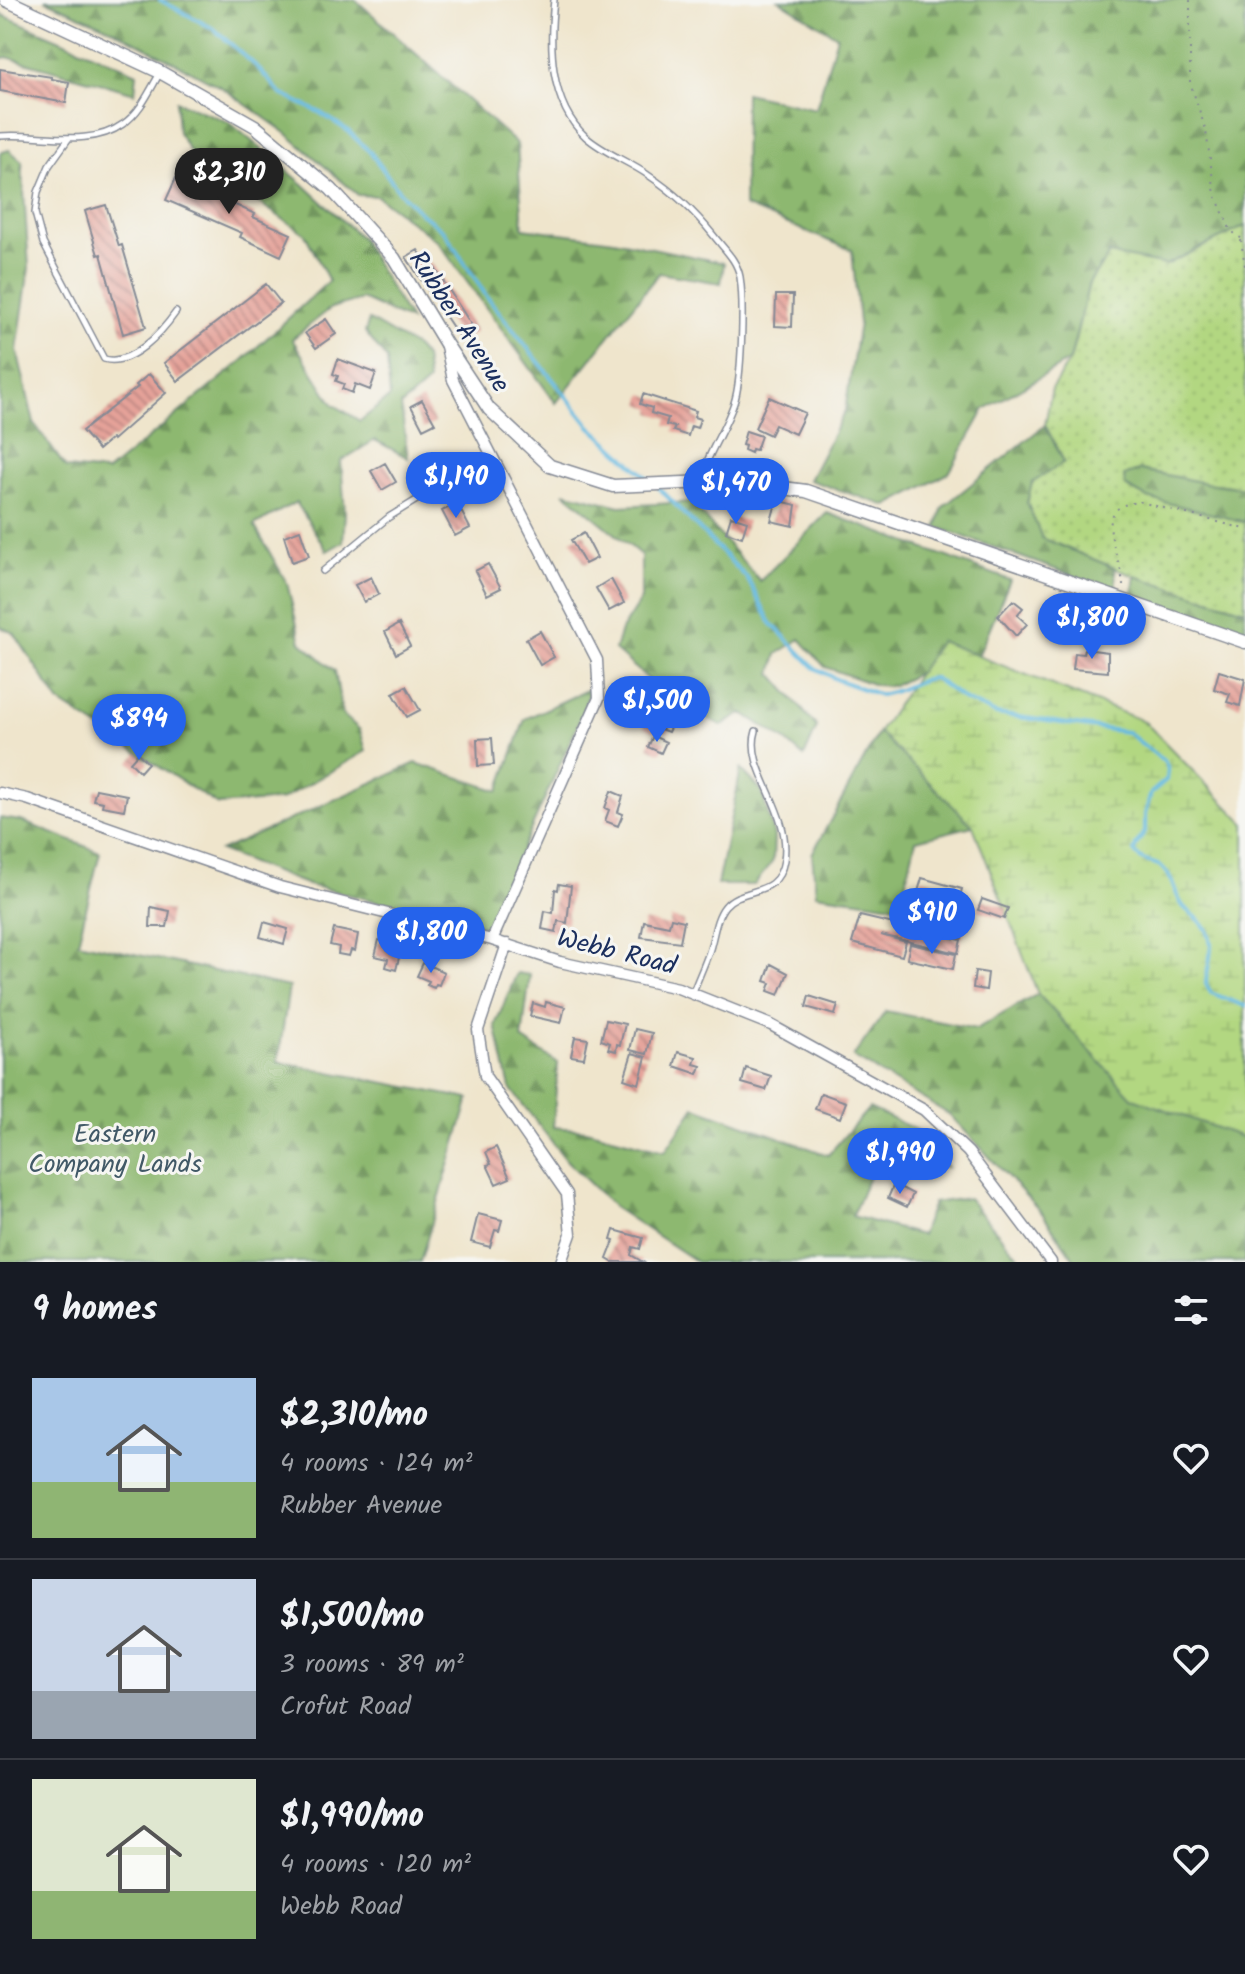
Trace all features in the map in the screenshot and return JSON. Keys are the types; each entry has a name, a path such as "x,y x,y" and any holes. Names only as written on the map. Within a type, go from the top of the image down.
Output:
{"street":[{"name":"Rubber Avenue","path":"6,0 160,72 255,126 331,189 394,258 489,409 550,466 613,486 731,481 806,491 1245,642"},
{"path":"446,344 453,380 597,660 599,698 492,940"},
{"name":"Webb Road","path":"0,793 27,799 280,887 507,944 560,962 693,993 771,1025 924,1110 968,1152 1051,1262"},
{"path":"507,944 478,1030 485,1076 567,1194 571,1234 561,1262"}],"lane":[{"path":"554,0 551,31 553,69 574,124 598,147 647,174 696,213 738,268 741,326 738,387 734,405 700,482"},
{"path":"0,136 23,134 69,138 97,135 123,124 146,98 160,72"},
{"path":"69,138 49,166 38,192 35,213 43,243 104,359 110,361 131,355 164,329 176,312"},
{"path":"323,571 389,517 491,455"},
{"path":"693,993 722,910 737,897 767,888 779,875 784,858 781,815 752,750 756,731"}],"path":[{"path":"1190,0 1192,91 1206,131 1218,202 1230,229 1243,239 1245,266"},
{"path":"1121,600 1123,580 1110,521 1116,509 1125,502 1141,502 1245,529"}],"green space":[{"path":"45,0 356,0 517,144 523,228 614,240 724,263 721,283 659,273 556,403 437,241 377,196 358,195 286,133 221,87 111,29"},
{"path":"779,0 1245,0 1245,226 1166,265 1109,254 1089,283 1070,360 985,409 949,473 887,506 809,480 845,411 859,323 852,250 744,206 745,93 816,109 837,36"},
{"path":"0,14 137,73 135,93 7,57 0,58"},
{"path":"176,101 229,122 360,237 410,321 362,299 331,308 292,339 333,404 360,421 390,397 387,360 365,332 369,320 416,347 425,357 428,382 401,406 408,458 375,440 341,461 345,513 343,542 327,551 296,502 254,525 287,583 301,642 335,671 342,714 360,730 366,751 281,800 218,805 59,702 14,633 0,627 0,153 9,150 22,161 29,268 17,350 34,423 66,468 107,472 242,361 329,281 305,234 202,170 178,133"},
{"path":"1245,226 1245,488 1206,483 1237,521 1245,522 1245,610 1142,579 1042,539 1027,503 1032,482 1064,462 1045,425 1052,388 1070,360 1089,283 1109,254 1166,265"},
{"path":"1045,425 1064,462 1032,483 1027,503 1042,538 1115,568 1116,591 937,527 943,507"},
{"path":"1141,470 1245,488 1245,522 1147,498 1125,486 1124,476"},
{"path":"564,492 620,506 691,502 760,581 827,513 1010,580 978,656 940,641 919,673 892,686 875,685 825,667 800,639 777,654 772,674 817,727 804,757 743,713 721,726 664,693 615,650 621,630 641,599 641,555"},
{"path":"1135,576 1245,610 1245,634 1132,595"},
{"path":"940,641 1144,721 1245,824 1245,1138 1133,1098 1038,994 973,826 879,732"},
{"path":"591,688 578,724 487,927 308,885 220,851 416,763 499,791 525,719"},
{"path":"879,732 973,826 916,840 900,906 816,894 812,854"},
{"path":"741,769 761,790 774,836 773,861 754,885 717,885"},
{"name":"Eastern Company Lands","path":"0,818 21,821 100,852 78,942 289,987 278,1062 469,1099 420,1262 0,1262"},
{"path":"517,973 530,975 522,1039 558,1063 553,1127 586,1130 665,1151 695,1107 828,1155 869,1108 921,1132 947,1167 880,1150 852,1216 921,1235 933,1203 968,1198 1023,1262 697,1262 615,1208 567,1161 510,1088 495,1025"},
{"path":"1038,994 1133,1098 1245,1138 1245,1262 1076,1262 1042,1213 950,1115 853,1057 886,1011 976,1029"}],"building":[{"path":"0,69 69,82 66,103 0,91"},
{"path":"176,178 291,234 281,256 240,237 242,233 166,200"},
{"path":"106,205 119,246 122,245 146,327 123,334 101,254 98,255 85,211"},
{"path":"418,250 427,264 431,262 476,332 462,341 406,257"},
{"path":"266,284 281,303 178,381 164,363"},
{"path":"776,295 793,295 792,327 775,326"},
{"path":"326,319 336,334 316,348 305,333"},
{"path":"338,359 376,373 370,390 355,384 352,393 342,389 344,384 336,381 338,376 333,374"},
{"path":"149,374 166,393 98,450 82,431 138,387 136,385"},
{"path":"643,394 696,411 694,417 700,419 697,428 691,426 688,436 673,431 675,427 666,425 668,418 651,413 652,408 640,404"},
{"path":"769,397 805,413 795,434 775,425 770,435 755,428"},
{"path":"422,400 435,423 423,429 411,406"},
{"path":"746,431 761,436 756,450 752,449 751,453 744,450 745,446 742,445"},
{"path":"385,463 396,482 382,490 371,471"},
{"path":"777,500 796,505 793,526 771,521"},
{"path":"457,503 470,528 455,536 442,511"},
{"path":"731,516 747,521 742,537 726,532"},
{"path":"300,530 309,556 292,562 284,536"},
{"path":"584,533 597,558 585,564 571,540"},
{"path":"488,564 501,588 487,595 475,571"},
{"path":"371,577 379,594 364,602 355,585"},
{"path":"611,579 624,603 609,611 596,588"},
{"path":"1013,600 1023,608 1017,615 1027,624 1016,636 998,616"},
{"path":"399,624 410,646 396,654 385,632"},
{"path":"540,631 554,657 540,665 526,639"},
{"path":"1084,649 1108,652 1108,672 1073,669 1075,653 1083,654"},
{"path":"1219,671 1245,679 1240,706 1227,702 1230,694 1214,689"},
{"path":"406,686 420,710 407,717 393,693"},
{"path":"652,707 663,712 661,717 673,722 668,732 660,729 658,733 644,727"},
{"path":"653,736 666,742 661,753 648,747"},
{"path":"492,738 494,765 478,766 477,739"},
{"path":"138,753 148,763 140,772 130,762"},
{"path":"96,789 127,795 124,810 102,806 103,802 93,800"},
{"path":"611,791 623,796 618,812 623,814 618,826 605,821 609,810 605,808"},
{"path":"922,878 962,889 958,903 962,904 959,914 963,915 960,925 965,926 962,938 910,924 919,903 915,902"},
{"path":"559,884 571,886 567,923 558,921 556,932 542,929 545,911 553,913 555,889 558,890"},
{"path":"982,899 1008,908 1004,919 978,910"},
{"path":"151,907 170,911 167,927 150,927"},
{"path":"860,916 961,940 958,953 881,935 906,942 902,956 852,943"},
{"path":"671,918 684,921 680,942 641,937 644,921 669,926"},
{"path":"264,922 288,929 284,944 260,937"},
{"path":"334,929 358,934 355,951 351,950 349,956 338,954 339,947 330,945"},
{"path":"379,940 402,945 396,970 386,967 388,959 375,956"},
{"path":"910,944 956,954 953,969 907,959"},
{"path":"423,963 444,972 439,985 436,984 434,988 427,985 429,981 417,976"},
{"path":"771,964 788,973 779,995 768,991 771,983 765,981"},
{"path":"975,971 988,973 986,990 973,988"},
{"path":"809,996 838,1005 835,1015 806,1007"},
{"path":"546,1002 565,1007 561,1023 530,1016 533,1003 545,1007"},
{"path":"606,1020 625,1024 616,1051 608,1049 610,1043 601,1040"},
{"path":"635,1029 652,1033 647,1054 630,1050"},
{"path":"575,1037 588,1039 584,1058 571,1056"},
{"path":"678,1052 696,1057 694,1064 701,1066 698,1074 674,1066"},
{"path":"632,1053 646,1057 639,1084 624,1079"},
{"path":"746,1068 771,1076 766,1090 742,1083"},
{"path":"821,1093 846,1102 840,1118 815,1109"},
{"path":"496,1147 510,1178 496,1184 487,1165 491,1164 486,1152"},
{"path":"894,1184 913,1194 907,1207 888,1198"},
{"path":"478,1214 502,1220 490,1247 471,1242"},
{"path":"614,1230 643,1238 640,1249 633,1247 631,1255 643,1262 612,1262 607,1259 614,1241 611,1240"}],"waterway":[{"path":"160,0 214,29 257,67 281,94 347,130 370,152 399,191 444,231 487,297 590,426 652,482"},
{"path":"659,488 747,578 771,623 815,668 880,695 934,678 965,700 996,714 1127,732 1165,762 1167,779 1151,793 1145,814 1145,832 1134,852 1165,870 1183,906 1197,918 1209,935 1211,951 1206,984 1211,993 1245,1006"}]}
